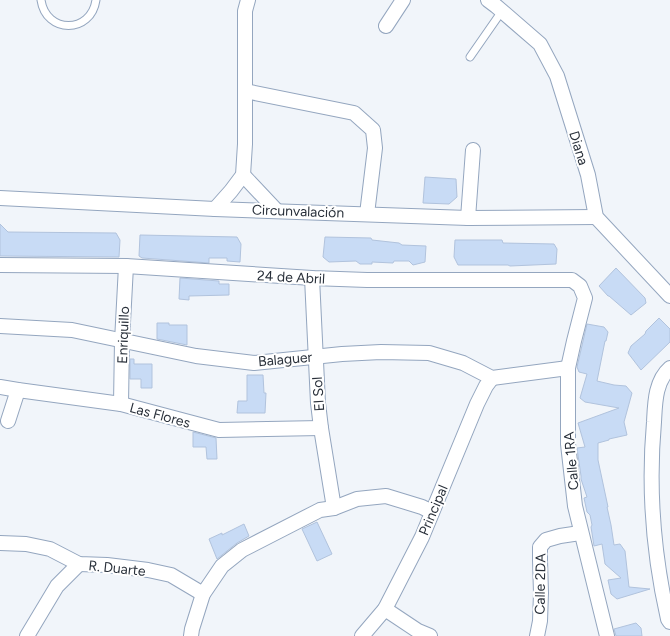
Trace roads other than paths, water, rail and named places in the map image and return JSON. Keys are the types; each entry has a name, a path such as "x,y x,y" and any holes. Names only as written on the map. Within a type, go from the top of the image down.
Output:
{"street":[{"path":"215,209 243,175 245,144 245,11 248,0"},
{"path":"386,26 403,0"},
{"name":"Diana","path":"488,0 540,44 557,76 588,175 596,217"},
{"path":"244,90 354,113 373,130 375,148 367,214"},
{"path":"468,218 473,150"},
{"path":"243,175 276,210"},
{"name":"Circunvalación","path":"0,198 215,209 468,218 596,217"},
{"path":"596,217 670,296"},
{"name":"24 de Abril","path":"0,265 126,266 368,280 572,280 580,286"},
{"name":"Enriquillo","path":"121,404 126,266"},
{"name":"El Sol","path":"312,278 315,357 321,428 334,508"},
{"name":"Calle 1RA","path":"580,286 585,298 568,368 568,444 580,533 607,636"},
{"name":"Balaguer","path":"0,326 72,330 196,356 254,363 381,352 429,353 463,363 492,378"},
{"path":"492,378 568,368"},
{"path":"670,368 660,382 657,394 652,446 651,490 653,528 661,588 670,622"},
{"name":"Principal","path":"362,636 385,609 422,538 477,404 492,378"},
{"name":"Las Flores","path":"0,387 121,404 219,430 321,428"},
{"path":"8,421 18,390"},
{"path":"191,636 203,594 222,566 242,550 320,510 334,508 357,499 386,496 432,512"},
{"name":"Calle 2DA","path":"537,636 540,621 541,593 540,547 546,540 580,533"},
{"name":"R. Duarte","path":"0,543 26,544 50,549 79,564 107,565 171,575 203,594"},
{"path":"27,636 57,586 79,564"},
{"path":"385,609 418,631 430,636"}],"lane":[{"path":"40,0 46,16 63,26 72,26 88,18 93,11 96,0"},
{"path":"470,57 502,11"}]}
